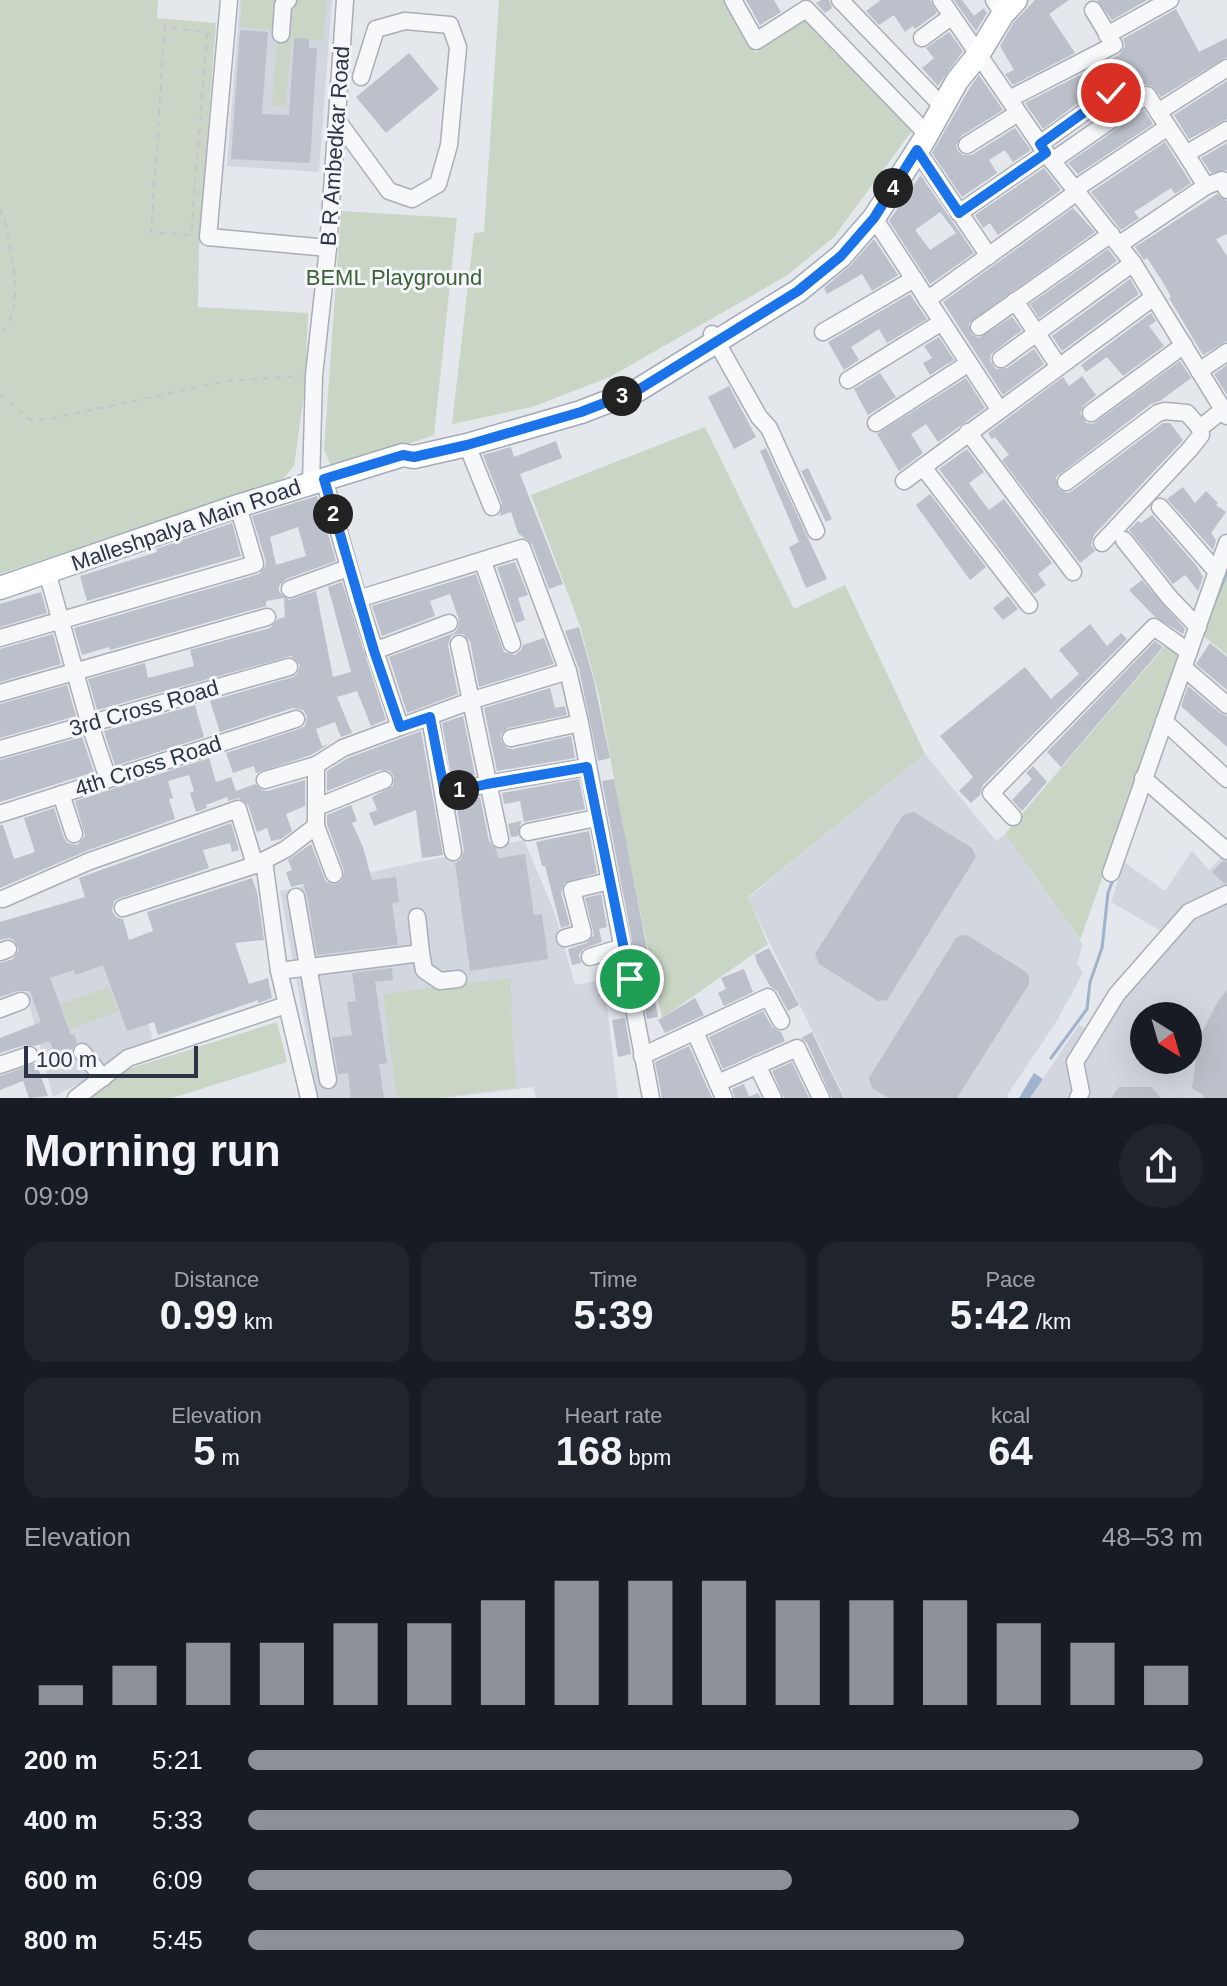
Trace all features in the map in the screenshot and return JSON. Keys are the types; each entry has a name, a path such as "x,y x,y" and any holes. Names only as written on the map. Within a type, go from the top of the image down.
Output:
{"main road":[{"path":"403,455 605,394 798,291 841,256 874,218 957,81 978,55 1004,5"},
{"path":"713,338 832,251 916,145 923,141"},
{"name":"Malleshpalya Main Road","path":"0,588 317,481 403,455 414,457 467,445 581,412 638,390 713,338"}],"street":[{"path":"229,0 208,237 328,248"},
{"path":"281,34 283,5 288,0"},
{"name":"B R Ambedkar Road","path":"345,0 328,248 314,375 317,481 400,727"},
{"path":"733,0 756,41 806,9 923,141 959,213 989,256"},
{"path":"840,0 943,107"},
{"path":"941,0 1046,152 1133,263 1184,345 1225,413 1200,428"},
{"path":"1134,0 1142,16"},
{"path":"1107,35 1170,0"},
{"path":"967,145 1013,106 1114,45 1093,10"},
{"path":"922,38 952,16"},
{"path":"337,120 389,191 412,199 438,184 449,145 458,47 450,25 405,21 376,29 361,77"},
{"path":"1158,112 1227,68"},
{"path":"1046,152 1111,93"},
{"path":"959,213 1046,152 1147,95 1206,186"},
{"path":"927,300 1077,192 1081,185 1168,127"},
{"path":"1186,154 1227,130"},
{"path":"979,327 1015,301 1206,186 1222,180 1227,190"},
{"path":"874,218 999,409"},
{"path":"1001,359 1133,263"},
{"path":"823,332 914,279"},
{"path":"904,481 1154,297"},
{"path":"1015,301 1058,365"},
{"path":"848,380 942,322"},
{"path":"713,338 759,417 769,428 816,531"},
{"path":"1091,413 1184,345"},
{"path":"1199,371 1227,352"},
{"path":"876,423 969,363"},
{"path":"1066,482 1158,413 1187,413 1200,428 1201,435 1190,449 1102,543"},
{"path":"968,432 1073,572"},
{"path":"467,445 492,507"},
{"path":"923,467 1029,605"},
{"path":"0,638 255,564 238,506"},
{"path":"1160,507 1217,572"},
{"path":"1124,540 1170,598 1198,627"},
{"path":"1111,873 1227,543"},
{"path":"358,599 522,548 568,671 651,1098"},
{"path":"483,562 512,644"},
{"path":"290,589 348,568"},
{"path":"47,572 108,779"},
{"path":"0,693 267,617"},
{"path":"374,651 449,623"},
{"path":"1013,817 991,793 1154,627 1227,705"},
{"path":"459,644 500,839"},
{"name":"3rd Cross Road","path":"0,749 289,667"},
{"path":"265,780 316,765 343,748 473,700 568,671"},
{"path":"430,717 453,852"},
{"name":"4th Cross Road","path":"0,814 296,719"},
{"path":"1164,721 1227,779"},
{"path":"511,738 580,723"},
{"path":"316,765 316,826 334,874"},
{"path":"445,794 587,767"},
{"path":"1143,778 1227,851"},
{"path":"317,807 384,780"},
{"path":"61,794 74,834"},
{"path":"3,899 90,861 238,809 259,863 286,1005 309,1098"},
{"path":"528,832 596,818"},
{"path":"123,908 259,863 286,849 316,826"},
{"path":"565,938 583,933 572,890 609,881"},
{"path":"1078,1098 1081,1092 1075,1062 1117,994 1189,912 1227,894"},
{"path":"296,897 328,1080"},
{"path":"417,917 424,970 440,981 458,979"},
{"path":"590,957 623,947"},
{"path":"279,971 421,953"},
{"path":"642,1056 768,997 781,1021"},
{"path":"0,1009 21,1001"},
{"path":"76,1098 128,1058 286,1005"},
{"path":"695,1032 721,1090 757,1065 797,1048 821,1098"},
{"path":"82,1052 103,1078"},
{"path":"0,1065 29,1055"},
{"path":"757,1065 773,1098"}],"path":[{"path":"165,26 207,33 191,235 151,232 165,26"},
{"path":"0,210 5,221 16,298 11,323 0,336"},
{"path":"0,394 31,420 40,420 226,381 314,375"}],"shaded area":[{"path":"240,0 332,0 319,172 227,166"},
{"path":"925,754 996,841 1005,834 1083,945 1077,963 1083,973 1055,1024 1007,1095 1010,1098 845,1098 748,898"},
{"path":"524,840 554,911 575,985 604,980 618,1098 536,1098 533,1087 445,1098 318,1098 280,891"},
{"path":"1192,851 1209,870 1225,853 1227,855 1227,1098 1030,1098 1079,1025 1086,1028 1161,931 1111,902 1124,862 1165,891"},
{"path":"124,938 154,1043 124,1054 53,1097 21,971"}],"green space":[{"path":"0,0 158,0 157,18 216,23 199,247 198,307 308,313 305,387 294,466 283,479 0,574"},
{"path":"242,0 327,0 323,41 292,38 285,107 271,105 279,31 240,27"},
{"path":"499,0 725,0 755,53 805,18 913,129 834,237 786,276 610,377 532,407 452,424 474,233 484,232"},
{"name":"BEML Playground","path":"341,211 457,218 434,435 333,470 324,449"},
{"path":"705,427 794,609 845,585 925,754 748,897 768,944 662,1018 599,696 580,626 531,495"},
{"path":"1227,562 1227,655 1201,634 1213,609"},
{"path":"1165,646 1182,656 1080,940 1005,834"},
{"path":"511,978 517,1087 435,1098 397,1098 383,994"},
{"path":"109,987 118,1012 70,1029 61,1004"},
{"path":"277,1022 287,1062 172,1098 91,1098 122,1071"}],"water":[{"path":"1034,1073 1043,1079 1030,1098 1019,1098"}],"building":[{"path":"746,0 774,0 781,12 760,25"},
{"path":"829,0 832,8 825,13 816,3"},
{"path":"881,0 930,0 937,13 915,29 913,26 905,32 894,15 879,25 866,11"},
{"path":"954,0 962,0 974,16 984,8 987,13 976,31"},
{"path":"1035,0 1069,0 1049,14 1075,53 1013,85 1005,74 1014,70 1000,46 1014,22"},
{"path":"1097,0 1147,0 1112,20"},
{"path":"1176,9 1199,52 1227,38 1227,57 1161,97 1152,86 1145,84 1108,109 1122,93 1119,86 1109,82 1105,74 1089,83 1094,91 1043,129 1025,103 1119,55 1125,46 1123,39"},
{"path":"240,30 268,32 262,114 289,115 294,38 309,39 309,48 317,48 310,163 231,159"},
{"path":"949,32 963,51 938,86 922,68 934,58 926,48"},
{"path":"409,53 439,89 386,133 356,97"},
{"path":"979,75 1003,110 961,136 956,145 958,151 963,155 972,155 1015,128 1031,150 1013,162 1005,150 989,160 997,173 962,197 932,153"},
{"path":"1227,81 1227,119 1189,139 1174,115"},
{"path":"1144,110 1153,124 1078,174 1068,163"},
{"path":"1165,142 1191,183 1175,194 1171,188 1134,212 1139,218 1121,230 1091,192"},
{"path":"1227,143 1227,170 1211,173 1201,158"},
{"path":"1044,168 1061,190 998,235 990,223 983,228 975,215"},
{"path":"919,173 974,253 930,284 889,221 920,176","holes":["940,212 956,233 930,250 915,230"]},
{"path":"1217,194 1227,201 1227,234 1216,239 1227,256 1227,341 1203,355 1161,279 1135,247"},
{"path":"1073,208 1095,232 969,323 971,334 979,338 1012,317 1022,330 991,354 990,361 996,369 1007,368 1034,349 1044,364 1003,395 943,302"},
{"path":"874,239 898,275 872,291 862,274 827,294 824,288 851,265"},
{"path":"1108,249 1117,261 1039,318 1030,304"},
{"path":"1130,279 1139,294 1062,351 1052,336"},
{"path":"910,294 927,319 887,343 879,329 851,347 859,360 844,370 828,342"},
{"path":"1151,313 1156,321 1149,326 1164,346 1123,376 1107,357 1086,372 1081,365"},
{"path":"939,337 954,360 930,375 923,363 932,358 924,346"},
{"path":"1180,361 1191,378 1151,404 1056,477 1058,489 1067,493 1072,491 1163,423 1170,423 1183,440 1094,535 1091,545 1095,551 1080,563 1002,460 1009,455 988,433 1063,377 1069,386 1082,376 1096,395 1080,413 1086,423 1093,424"},
{"path":"1227,365 1227,395 1214,374"},
{"path":"880,373 896,397 868,415 854,389"},
{"path":"966,378 985,408 938,442 926,424 911,434 923,453 899,471 877,434"},
{"path":"729,386 756,437 734,449 708,397"},
{"path":"556,441 562,458 520,474 563,584 549,589 532,544 518,533 511,512 500,516 502,503 483,455 511,447 514,457"},
{"path":"766,448 827,579 806,588 789,547 799,542 760,451"},
{"path":"967,449 984,472 969,483 979,497 989,510 1004,499 1052,563 1038,574 1046,585 1034,594 939,469"},
{"path":"808,468 832,519 826,522 801,471"},
{"path":"1183,487 1195,503 1206,491 1218,503 1216,505 1226,512 1211,533 1216,540 1213,550 1167,499"},
{"path":"930,494 986,567 970,580 916,505"},
{"path":"317,496 336,561 286,579 279,586 279,592 289,600 316,591 333,677 351,672 328,587 342,582 386,720 371,726 357,691 337,697 352,733 341,737 335,722 316,729 322,746 329,744 311,755 256,773 254,766 233,773 226,753 299,729 305,726 307,716 303,710 293,708 220,732 210,701 293,677 300,665 291,656 97,710 88,679 145,663 148,678 194,666 190,650 270,628 278,619 285,617 284,598 266,601 266,606 82,655 74,628 259,574 266,562 252,516","holes":["298,527 306,556 276,565 270,537"]},
{"path":"1152,515 1196,565 1203,577 1198,591 1185,575 1173,584 1129,530 1138,521 1141,523"},
{"path":"232,523 241,556 87,601 80,576 157,552 156,549"},
{"path":"515,562 528,595 518,598 525,620 516,623 497,567"},
{"path":"476,574 504,652 515,655 523,645 544,638 554,664 479,687 470,641 463,634 456,634 451,636 448,645 458,694 407,713 389,657 454,633 459,620 450,594 430,601 435,616 382,636 372,606"},
{"path":"1142,580 1185,629 1183,634 1154,616 1129,590"},
{"path":"41,592 47,613 0,627 0,604"},
{"path":"1008,596 1018,609 1003,620 993,608"},
{"path":"1090,624 1107,646 1121,633 1127,639 983,785 980,795 971,803 959,791 973,777 940,736 1025,667 1051,699 1079,674 1059,650"},
{"path":"579,627 610,758 598,761 579,669 565,631"},
{"path":"53,634 61,664 0,682 0,649"},
{"path":"1155,641 1163,647 1061,767 1047,752"},
{"path":"1210,643 1227,657 1227,690 1196,664"},
{"path":"67,685 76,716 0,738 0,704"},
{"path":"1188,686 1227,716 1227,747 1181,706"},
{"path":"550,688 555,708 565,706 567,715 508,728 501,734 501,741 507,748 513,749 571,736 575,758 497,771 484,708"},
{"path":"195,705 204,737 115,766 104,731"},
{"path":"463,716 475,775 452,781 442,723"},
{"path":"421,731 443,855 422,858 416,810 374,826 369,813 377,810 372,797 393,786 394,777 390,771 380,770 327,791 327,771 348,758"},
{"path":"82,737 94,772 0,802 0,760"},
{"path":"209,758 216,782 231,777 236,791 255,784 268,791 305,780 305,806 286,814 292,831 281,839 271,841 267,828 257,832 248,805 239,798 228,801 227,797 196,812 189,775 168,781 175,819 86,851 0,888 0,825 3,825 14,859 35,852 24,818 54,808 67,843 77,845 85,836 75,801"},
{"path":"1033,766 1047,782 1022,811 1012,800 1032,779 1026,773"},
{"path":"579,779 585,809 524,822 520,801 504,804 502,793"},
{"path":"614,779 651,970 638,973 602,781"},
{"path":"480,797 489,841 496,849 498,858 525,854 534,915 542,914 548,959 470,971 455,863 461,860 464,851 456,803"},
{"path":"351,805 357,821 352,823 363,847 372,880 396,877 399,902 392,903 398,945 317,955 307,895 303,884 291,887 286,872 292,870 288,860 311,844 326,882 333,885 342,882 344,871 327,824 327,815"},
{"path":"914,812 972,848 976,857 887,1000 878,1001 819,964 815,954 903,815"},
{"path":"521,821 518,836 511,837 508,824"},
{"path":"231,823 239,850 232,852 230,843 203,850 209,868 120,898 114,901 112,911 116,917 123,919 129,940 153,931 147,912 252,878 264,940 235,943 249,984 268,978 272,998 258,1003 258,1000 158,1035 154,1022 127,1031 103,965 76,975 74,970 50,978 71,1035 74,1034 77,1042 72,1049 55,1055 50,1041 0,1053 0,1038 41,1022 30,991 0,997 0,963 13,959 19,950 14,940 0,940 0,922 85,897 79,878"},
{"path":"589,831 597,873 564,883 561,893 570,925 561,928 536,842"},
{"path":"1223,861 1227,862 1225,884 1212,872"},
{"path":"601,894 607,927 599,929 602,942 583,949 579,955 581,963 572,965 568,949 587,943 594,935 585,898"},
{"path":"963,935 1026,972 1029,984 957,1098 889,1098 872,1088 869,1078 956,938"},
{"path":"769,948 799,1005 788,1011 757,963 755,955"},
{"path":"614,961 617,978 607,980 603,964"},
{"path":"392,968 393,980 375,982 387,1063 379,1064 384,1098 351,1098 348,1073 338,1074 332,1038 352,1035 347,1002 356,1001 352,973"},
{"path":"744,969 753,992 724,1006 718,993 726,989 721,978"},
{"path":"1227,990 1227,1098 1204,1098 1192,1088 1194,1074 1202,1074 1202,1032"},
{"path":"654,996 658,1017 647,1019 643,998"},
{"path":"695,998 704,1015 665,1033 658,1020"},
{"path":"763,1011 785,1041 723,1069 709,1037"},
{"path":"625,1018 631,1054 618,1057 612,1020"},
{"path":"812,1032 844,1098 832,1098 807,1043 801,1038"},
{"path":"689,1046 712,1098 662,1098 655,1062"},
{"path":"792,1062 809,1098 784,1098 772,1071"},
{"path":"36,1063 48,1096 29,1098 23,1081 0,1090 0,1076"},
{"path":"744,1084 749,1097 758,1093 761,1098 735,1098 732,1089"},
{"path":"1119,1087 1151,1087 1161,1098 1111,1098"}],"waterway":[{"path":"1212,609 1227,572"},
{"path":"1051,1058 1087,1009 1090,982 1102,948 1108,893 1114,877"}],"route":[{"path":"630,979 587,767 445,794 430,717 400,727 348,568 324,479 403,455 414,457 467,445 581,412 638,390 798,291 841,256 874,218 917,150 959,213 1046,153 1040,144 1111,93"}]}
